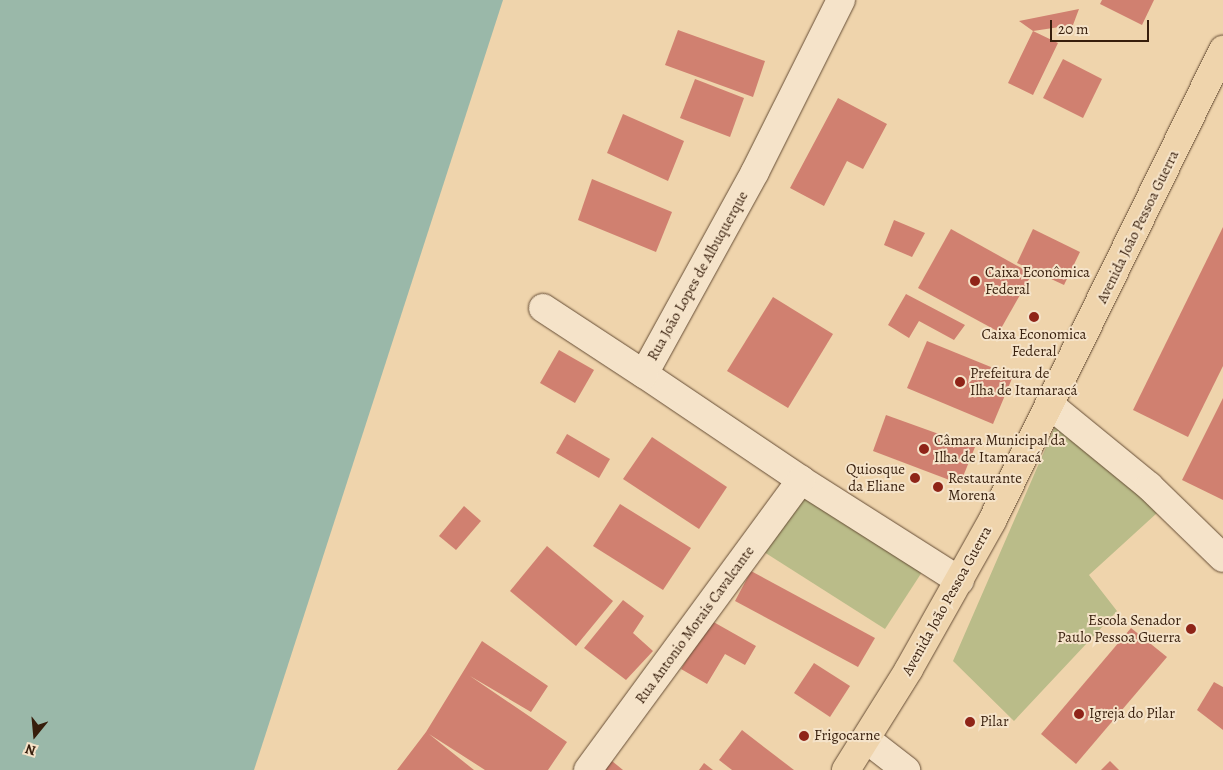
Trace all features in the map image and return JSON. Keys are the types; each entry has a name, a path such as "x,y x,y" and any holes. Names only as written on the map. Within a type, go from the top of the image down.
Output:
{"main road":[{"name":"Avenida João Pessoa Guerra","path":"846,770 960,581 1050,405 1223,50"}],"street":[{"name":"Rua João Lopes de Albuquerque","path":"841,0 755,172 644,374 801,480 960,581"},
{"path":"543,308 644,374"},
{"path":"1050,405 1149,486 1223,558"},
{"name":"Rua Antonio Morais Cavalcante","path":"588,770 801,480"},
{"path":"866,739 906,770"}],"green space":[{"path":"1057,422 1168,503 1089,575 1117,611 1014,721 953,661"},
{"path":"803,492 924,569 885,629 764,552"}],"shaded area":[{"path":"0,0 503,0 254,770 0,770"}],"building":[{"path":"1102,0 1154,0 1142,25 1100,4"},
{"path":"1079,9 1073,25 1033,31 1019,21"},
{"path":"678,30 765,61 753,97 665,65"},
{"path":"1033,31 1058,43 1033,95 1008,83"},
{"path":"1063,59 1102,79 1083,118 1043,98"},
{"path":"695,79 744,98 730,137 680,118"},
{"path":"838,98 887,124 863,169 847,161 824,206 790,188"},
{"path":"623,114 684,141 668,181 607,153"},
{"path":"592,179 672,212 656,252 578,220"},
{"path":"894,220 925,233 912,257 884,245"},
{"path":"1223,227 1223,366 1188,437 1133,410"},
{"name":"Caixa Econômica Federal","path":"951,229 1032,274 999,332 918,288"},
{"path":"1033,229 1080,252 1064,285 1017,263"},
{"path":"906,294 965,325 954,340 919,321 909,338 888,325"},
{"path":"773,297 833,334 788,408 727,371"},
{"name":"Prefeitura de Ilha de Itamaracá","path":"927,341 1013,376 993,424 907,388"},
{"path":"559,350 594,370 575,403 540,383"},
{"path":"1223,398 1223,500 1182,480"},
{"name":"Câmara Municipal da Ilha de Itamaracá","path":"886,415 975,447 960,484 873,451"},
{"path":"567,434 610,459 599,478 556,453"},
{"path":"652,437 727,487 699,529 623,479"},
{"path":"620,504 691,548 663,590 593,546"},
{"path":"464,506 481,521 456,550 439,536"},
{"path":"547,546 613,601 576,646 510,591"},
{"path":"751,571 875,638 858,667 735,601"},
{"path":"623,600 644,616 633,633 653,651 626,680 584,648"},
{"path":"710,620 756,646 745,665 725,654 707,684 681,669"},
{"path":"1131,628 1167,657 1076,764 1041,734"},
{"path":"482,641 548,686 531,712 470,676 567,742 548,770 485,770 429,734 474,770 397,770 426,732"},
{"path":"814,663 850,686 830,717 794,693"},
{"path":"1214,682 1223,687 1223,730 1197,710"},
{"path":"742,730 794,770 732,770 719,760"},
{"path":"612,761 623,770 605,770"},
{"path":"1110,761 1119,770 1101,770"},
{"path":"704,763 713,770 699,770"}],"place":[{"name":"Caixa Econômica Federal","path":"975,281"},
{"name":"Caixa Economica Federal","path":"1034,317"},
{"name":"Prefeitura de Ilha de Itamaracá","path":"960,382"},
{"name":"Câmara Municipal da Ilha de Itamaracá","path":"924,449"},
{"name":"Quiosque da Eliane","path":"915,478"},
{"name":"Restaurante Morena","path":"938,487"},
{"name":"Escola Senador Paulo Pessoa Guerra","path":"1191,629"},
{"name":"Igreja do Pilar","path":"1079,714"},
{"name":"Pilar","path":"970,722"},
{"name":"Frigocarne","path":"804,736"}]}
